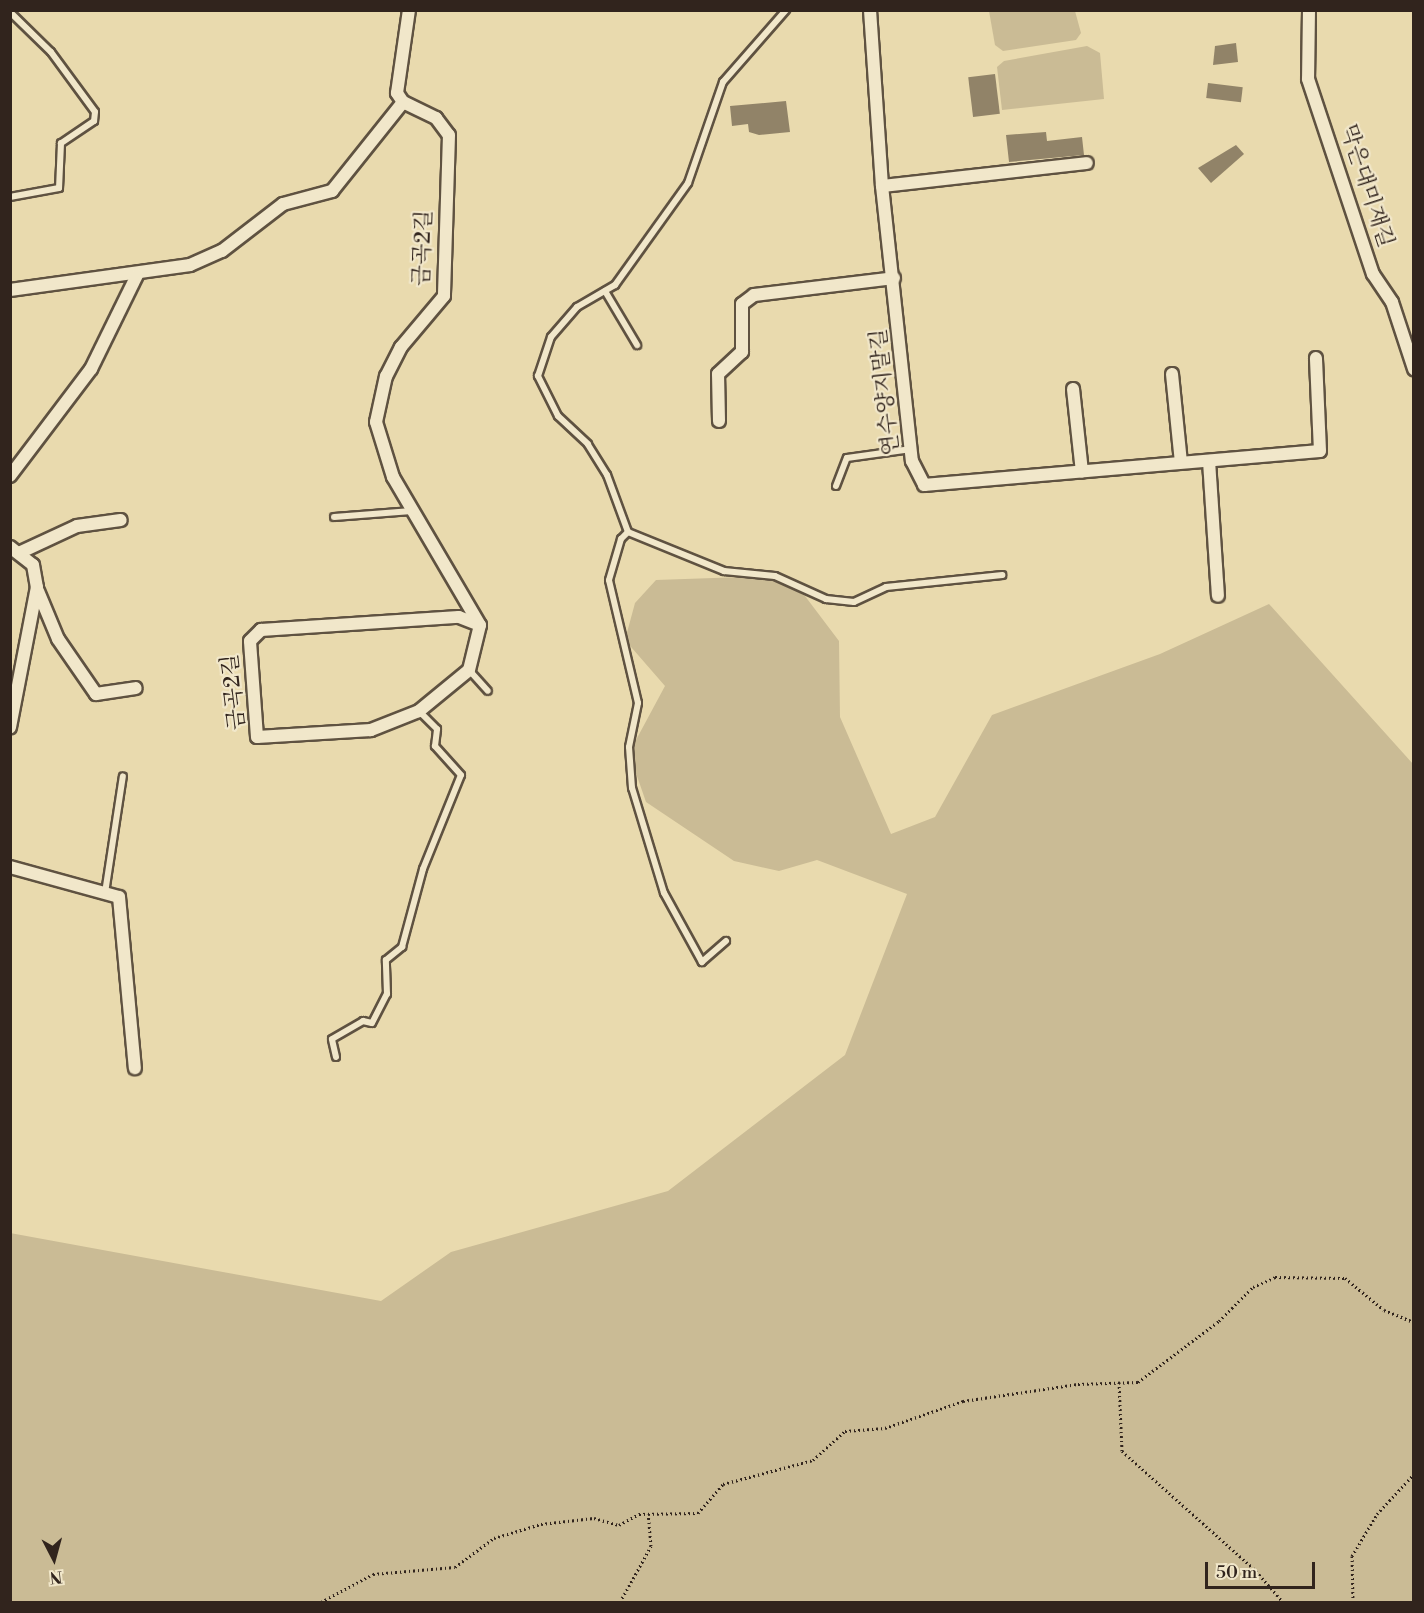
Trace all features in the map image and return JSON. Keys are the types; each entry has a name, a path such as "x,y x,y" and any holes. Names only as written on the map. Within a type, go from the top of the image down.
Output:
{"street":[{"path":"10,290 137,275 190,265 222,251 283,204 332,191 403,102 397,93 409,10"},
{"name":"연수양지말길","path":"870,10 882,186 894,278 911,449 924,485 1320,451 1316,358"},
{"name":"막은대미재길","path":"1309,10 1308,79 1373,274 1392,302 1413,369"},
{"name":"금곡2길","path":"403,102 436,118 449,135 444,297 401,347 386,376 376,422 382,451 412,511 480,625"},
{"path":"882,186 1087,163"},
{"path":"10,476 91,369 137,275"},
{"path":"719,422 718,374 742,352 742,304 754,295 894,278"},
{"path":"1172,374 1181,462"},
{"path":"1073,389 1082,472"},
{"path":"1209,461 1218,596"},
{"path":"121,520 77,526 16,549 33,565 37,587 58,639 96,694 136,688"},
{"path":"10,727 37,587"},
{"name":"금곡2길","path":"469,670 419,711 371,730 257,737 250,642 261,630 362,620 459,617 480,625"},
{"path":"469,670 480,625"},
{"path":"10,867 118,897 135,1068"}],"lane":[{"path":"786,10 723,82 688,183 615,285 577,307 551,337 538,376 558,416 588,444 607,475 628,532 724,571 775,576 826,599 854,602 886,587 1002,575"},
{"path":"10,12 51,52 95,112 94,121 61,143 59,188 10,197"},
{"path":"605,291 637,345"},
{"path":"836,486 847,458 911,449"},
{"path":"334,517 412,511"},
{"path":"628,532 621,539 609,580 638,703 629,747 632,788 664,893 702,962 726,941"},
{"path":"469,670 488,691"},
{"path":"336,1057 332,1039 363,1021 372,1023 387,994 386,960 402,947 423,870 461,775 435,746 437,729 419,711"},
{"path":"105,893 123,776"}],"path":[{"path":"321,1602 373,1574 455,1567 494,1538 541,1524 594,1518 619,1525 648,1514 698,1513 723,1484 813,1460 845,1431 885,1428 963,1401 1119,1382 1138,1382 1220,1321 1253,1287 1275,1276 1344,1278 1384,1310 1413,1322"},
{"path":"1119,1382 1122,1451 1256,1571 1283,1602"},
{"path":"1353,1602 1352,1556 1377,1514 1413,1474"},
{"path":"620,1602 651,1546 648,1514"}],"shaded area":[{"path":"989,11 1075,11 1081,33 1076,40 1003,51 995,45"},
{"path":"1087,46 1100,53 1104,99 1002,110 997,67 1004,61"},
{"path":"771,576 805,596 839,641 840,717 891,834 935,817 992,715 1160,654 1269,604 1413,764 1413,1602 11,1602 10,1233 381,1301 451,1252 668,1191 845,1055 907,894 817,860 779,871 734,861 646,802 629,753 665,686 625,640 635,603 656,580"}],"building":[{"path":"1236,43 1238,62 1213,65 1215,46"},
{"path":"995,74 1000,114 973,117 968,77"},
{"path":"1208,83 1243,87 1241,102 1206,98"},
{"path":"786,101 790,132 759,135 749,132 748,124 732,126 730,106"},
{"path":"1046,132 1047,141 1082,137 1084,155 1009,162 1006,135"},
{"path":"1236,145 1244,154 1211,183 1198,168"}]}
